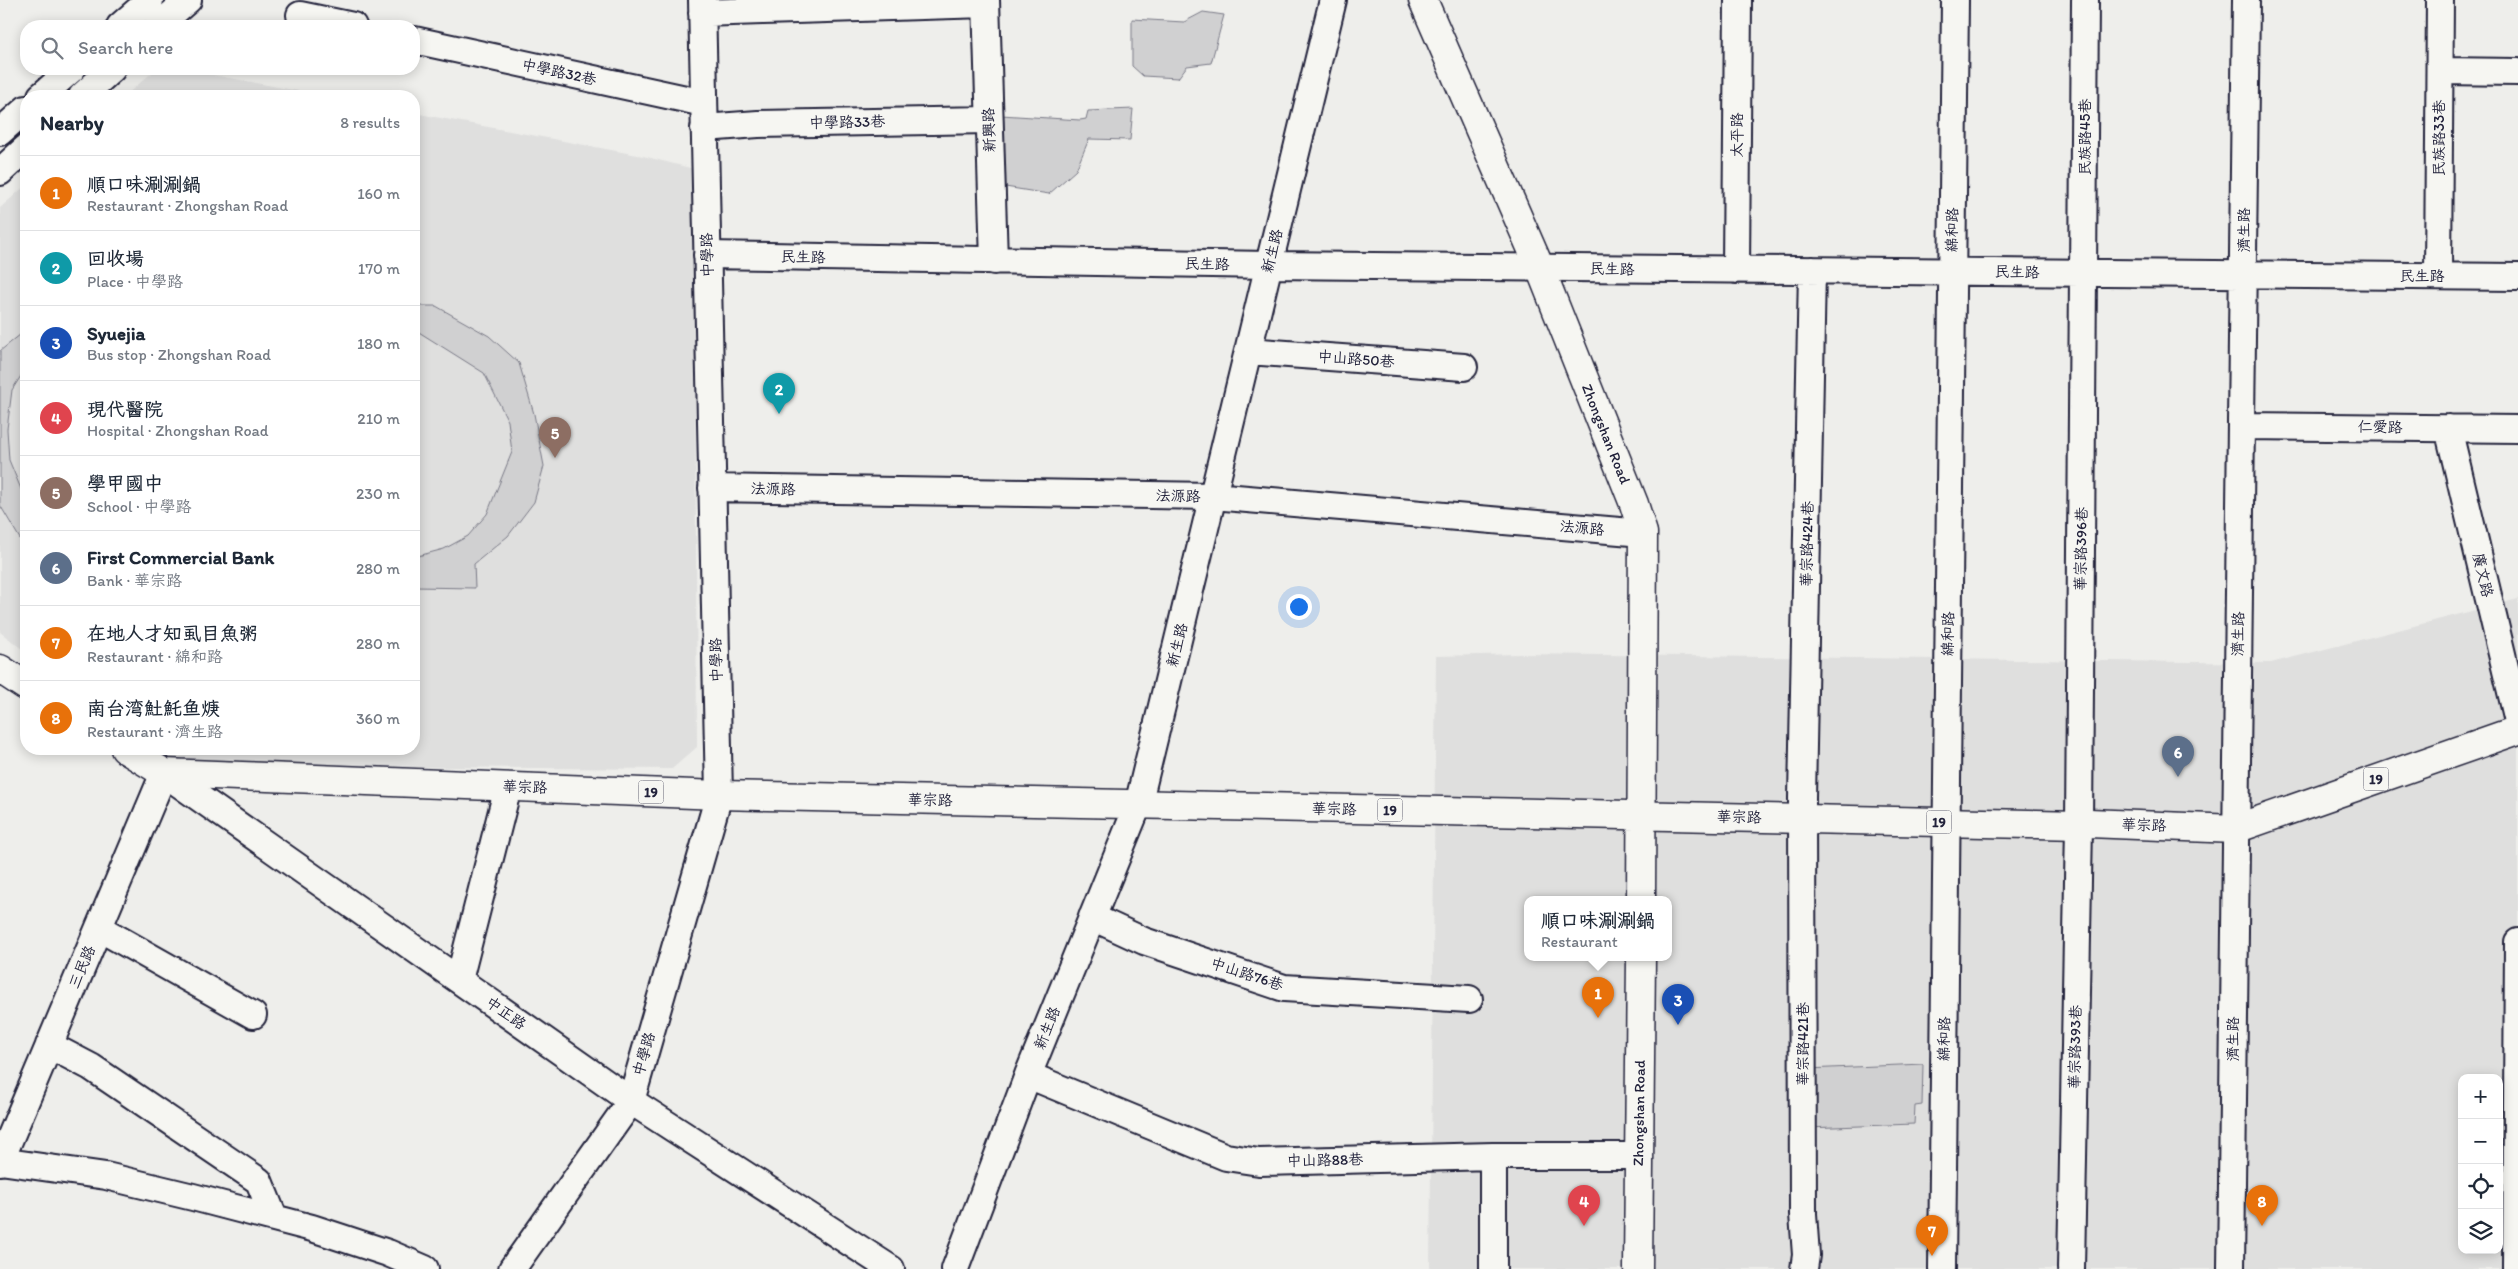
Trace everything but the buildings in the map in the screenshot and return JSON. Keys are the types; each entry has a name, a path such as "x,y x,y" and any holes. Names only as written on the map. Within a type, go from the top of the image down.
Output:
{"main road":[{"name":"Zhongshan Road","path":"1423,0 1540,268 1634,504 1643,533 1641,896"},
{"path":"0,669 20,682"},
{"name":"華宗路","path":"164,773 719,795 2079,825 2089,823 2235,829 2518,730"},
{"name":"中正路","path":"135,755 164,773"},
{"name":"Zhongshan Road","path":"1638,1269 1641,961"}],"street":[{"path":"127,20 150,0"},
{"path":"165,20 188,0"},
{"name":"新生路","path":"954,1269 1028,1075 1138,805 1333,0"},
{"name":"太平路","path":"1736,270 1738,0"},
{"name":"綿和路","path":"1942,1269 1955,0"},
{"name":"民族路45巷","path":"2084,0 2084,273"},
{"name":"濟生路","path":"2231,1269 2246,0"},
{"name":"民族路33巷","path":"2438,276 2440,0"},
{"path":"702,7 986,2"},
{"name":"新興路","path":"986,2 994,260"},
{"name":"中學路","path":"512,1269 631,1101 719,795 702,7"},
{"path":"300,15 324,20"},
{"name":"中學路32巷","path":"420,42 704,116"},
{"path":"2440,71 2518,72"},
{"path":"48,90 65,75"},
{"path":"89,90 105,75"},
{"path":"0,132 20,114"},
{"name":"中學路33巷","path":"704,116 758,124 989,120"},
{"path":"0,172 20,154"},
{"name":"民生路","path":"707,255 1269,265 2518,277"},
{"name":"華宗路424巷","path":"1804,818 1802,788 1812,270"},
{"name":"華宗路396巷","path":"2079,825 2084,273"},
{"name":"中山路50巷","path":"1248,351 1464,367"},
{"name":"仁愛路","path":"2242,426 2518,429"},
{"name":"廣文路","path":"2448,428 2518,721"},
{"name":"法源路","path":"712,488 1213,496 1643,533"},
{"name":"三民路","path":"0,1162 164,773"},
{"name":"中正路","path":"164,773 631,1101 891,1269"},
{"path":"459,980 508,786"},
{"name":"華宗路421巷","path":"1804,818 1803,1214 1806,1255 1804,1269"},
{"name":"華宗路393巷","path":"2071,1269 2079,825"},
{"name":"中山路76巷","path":"1092,917 1144,940 1284,988 1469,999"},
{"path":"99,928 253,1015"},
{"path":"2516,1269 2518,942"},
{"path":"49,1045 91,1068 258,1180 274,1218"},
{"name":"中山路88巷","path":"1028,1075 1226,1157 1260,1162 1493,1156 1639,1156"},
{"path":"1493,1156 1493,1269"},
{"path":"0,1162 106,1176 274,1218 346,1239 425,1269"}],"shaded area":[{"path":"1203,12 1224,15 1211,63 1187,66 1178,78 1143,76 1132,66 1132,19 1184,22"},
{"path":"149,75 213,75 294,90 132,90"},
{"path":"1133,109 1130,140 1089,139 1076,170 1049,194 999,186 1001,115 1080,120 1086,119 1088,111"},
{"path":"420,114 643,156 694,169 697,747 672,769 176,765 163,755 420,755"},
{"path":"20,190 20,647 0,632 0,208"},
{"path":"420,306 436,306 489,336 519,363 534,414 544,466 534,502 508,536 474,564 475,588 420,587 420,555 444,549 468,536 487,514 512,452 508,421 484,373 420,333"},
{"path":"20,335 20,377 12,390 7,429 9,460 20,487 20,539 0,505 0,351"},
{"path":"2518,599 2518,1269 1430,1269 1436,656 1521,654 2271,663"},
{"path":"1923,1064 1922,1105 1915,1106 1914,1124 1807,1128 1807,1069"}],"place":[{"name":"回收場","path":"779,414"},
{"name":"學甲國中","path":"555,458"},
{"name":"First Commercial Bank","path":"2178,777"},
{"name":"順口味涮涮鍋","path":"1598,1018"},
{"name":"Syuejia","path":"1678,1025"},
{"name":"現代醫院","path":"1584,1226"},
{"name":"南台湾𩵚魠鱼焿","path":"2262,1226"},
{"name":"在地人才知虱目魚粥","path":"1932,1256"}]}
